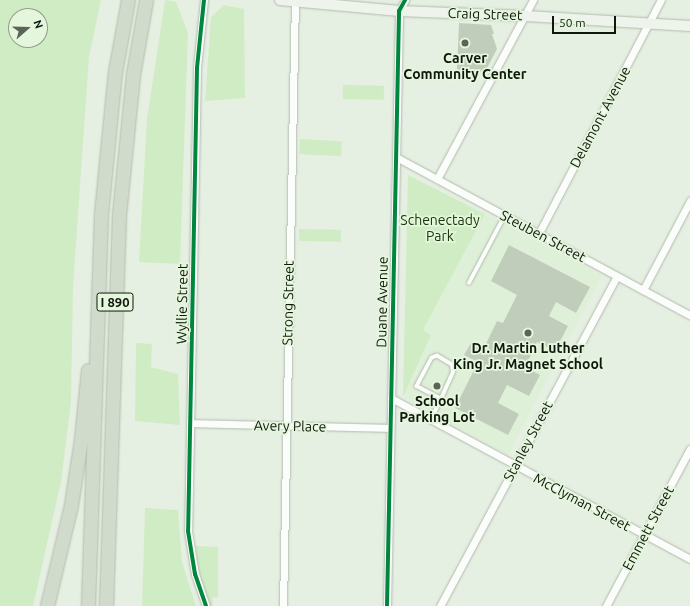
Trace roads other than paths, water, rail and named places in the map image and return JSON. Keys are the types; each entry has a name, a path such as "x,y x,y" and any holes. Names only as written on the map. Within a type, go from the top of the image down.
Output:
{"highway":[{"name":"I 890","path":"88,606 101,214 115,72 128,0"},
{"name":"I 890","path":"106,606 119,207 133,74 146,0"},
{"path":"48,606 71,505 97,307"},
{"path":"111,458 114,606"}],"street":[{"name":"Wyllie Street","path":"204,0 198,68 188,531 195,574 206,606"},
{"name":"Craig Street","path":"280,0 399,11 526,16 690,26"},
{"name":"Duane Avenue","path":"387,606 399,11 405,0"},
{"path":"437,178 534,0"},
{"name":"Delamont Avenue","path":"539,233 661,0"},
{"name":"Strong Street","path":"283,606 295,1"},
{"name":"Steuben Street","path":"396,157 690,315"},
{"path":"643,290 690,201"},
{"name":"Stanley Street","path":"440,606 617,276"},
{"name":"McClyman Street","path":"391,398 644,535 690,558"},
{"name":"Avery Place","path":"190,423 390,428"},
{"name":"Emmett Street","path":"606,606 690,449"}],"lane":[{"path":"469,283 505,215"},
{"path":"431,420 441,399 453,372 452,365 437,356 432,358 417,386 441,399"}],"place":[{"name":"Carver Community Center","path":"465,43"},
{"name":"Dr. Martin Luther King Jr. Magnet School","path":"528,333"},
{"name":"School Parking Lot","path":"437,386"}],"park label":[{"name":"Schenectady Park","path":"440,228"}]}
